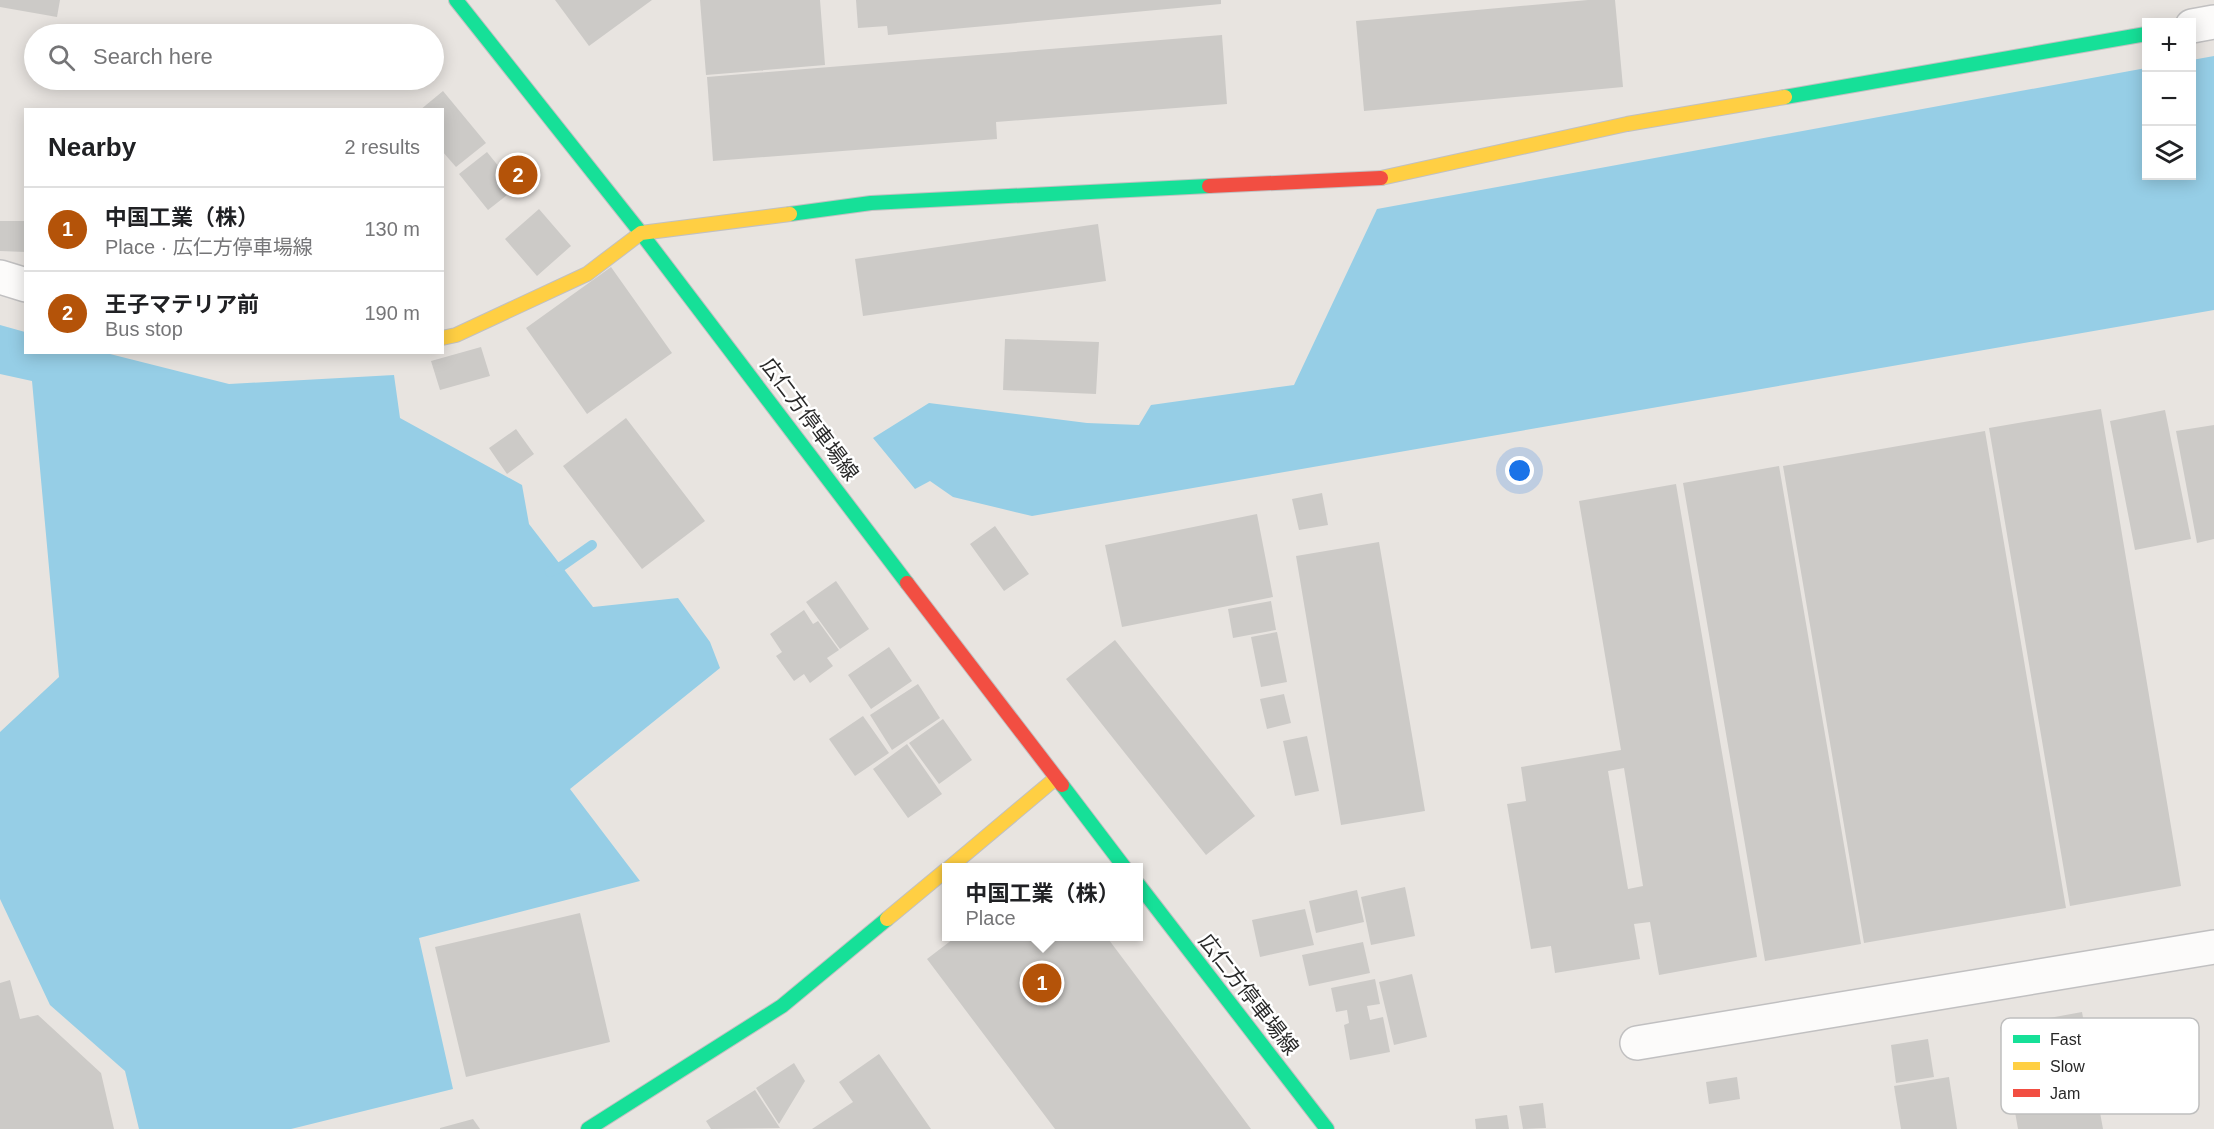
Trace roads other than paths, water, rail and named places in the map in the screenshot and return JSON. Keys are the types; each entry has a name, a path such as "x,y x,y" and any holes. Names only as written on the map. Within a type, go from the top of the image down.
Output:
{"street":[{"name":"広仁方停車場線","path":"456,0 641,233 1122,863"},
{"path":"2196,25 2214,22"},
{"path":"444,338 456,335 587,274 641,233 871,203 1383,178 1627,124 2142,35"},
{"path":"0,277 24,284"},
{"path":"954,863 1056,778"},
{"path":"588,1129 782,1006 942,873"},
{"name":"広仁方停車場線","path":"1143,890 1327,1129"},
{"path":"1637,1043 2214,946"}],"water":[{"path":"2214,56 2214,310 1032,516 953,497 930,481 915,489 873,438 929,403 1087,423 1139,425 1151,405 1294,385 1377,209 2142,69 2142,180 2196,180 2196,59"},
{"path":"0,325 24,332 24,354 110,354 229,384 394,375 400,418 522,485 529,524 593,607 678,598 710,642 720,668 570,789 640,881 419,938 453,1089 291,1129 139,1129 125,1071 50,1005 0,899 0,732 59,677 32,381 0,374"}],"waterway":[{"path":"550,572 592,545"}],"place":[{"name":"王子マテリア前","path":"518,175"},
{"name":"中国工業（株）","path":"1042,983"}]}
